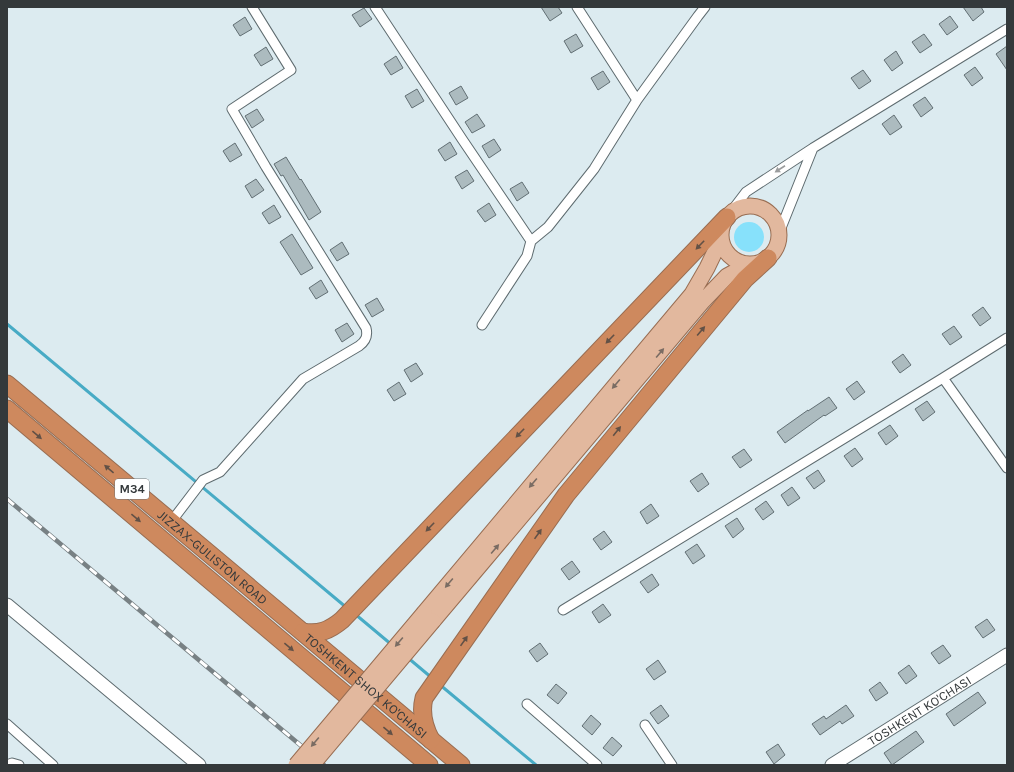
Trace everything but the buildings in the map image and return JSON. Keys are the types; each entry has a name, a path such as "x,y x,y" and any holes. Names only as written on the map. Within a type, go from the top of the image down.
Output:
{"highway":[{"path":"303,632 314,633 325,631 336,626 727,217"},
{"path":"431,740 422,715 424,698 566,494 745,279 768,258"},
{"name":"JIZZAX-GULISTON ROAD","path":"7,384 272,606"},
{"name":"JIZZAX-GULISTON ROAD","path":"7,409 259,622"},
{"name":"TOSHKENT SHOX KO'CHASI","path":"272,606 461,765"},
{"name":"TOSHKENT SHOX KO'CHASI","path":"259,622 429,765"}],"main road":[{"path":"296,765 429,617 722,281 734,272 748,265 759,263 768,258 776,250 779,233 773,218 764,210 747,206 731,213 727,217 722,228 721,239 724,250 728,255 737,262 748,265"},
{"path":"312,765 429,617 692,294 721,239"}],"street":[{"path":"171,522 203,480 220,472 303,379 359,346 366,339 367,333 366,328 266,167 232,109 291,70 252,7"},
{"path":"375,7 531,241"},
{"path":"577,7 637,100"},
{"path":"482,325 527,256 531,241 548,227 594,170 637,100 705,7"},
{"path":"727,217 746,192 813,148 1007,29"},
{"path":"779,233 813,148"},
{"path":"563,610 1007,338"},
{"path":"943,378 1007,468"},
{"path":"7,605 199,765"},
{"name":"TOSHKENT KO'CHASI","path":"832,765 1007,655"},
{"path":"527,704 597,765"},
{"path":"7,724 53,765"},
{"path":"645,725 672,765"},
{"path":"7,765 12,763 19,765"}],"shaded area":[{"path":"749,222 760,226 764,237 760,248 749,252 738,248 734,237 738,226"}],"waterway":[{"path":"7,324 347,608"},
{"path":"355,614 392,645"},
{"path":"407,657 432,678"},
{"path":"439,684 536,765"}],"railway":[{"path":"7,499 324,765"}]}
